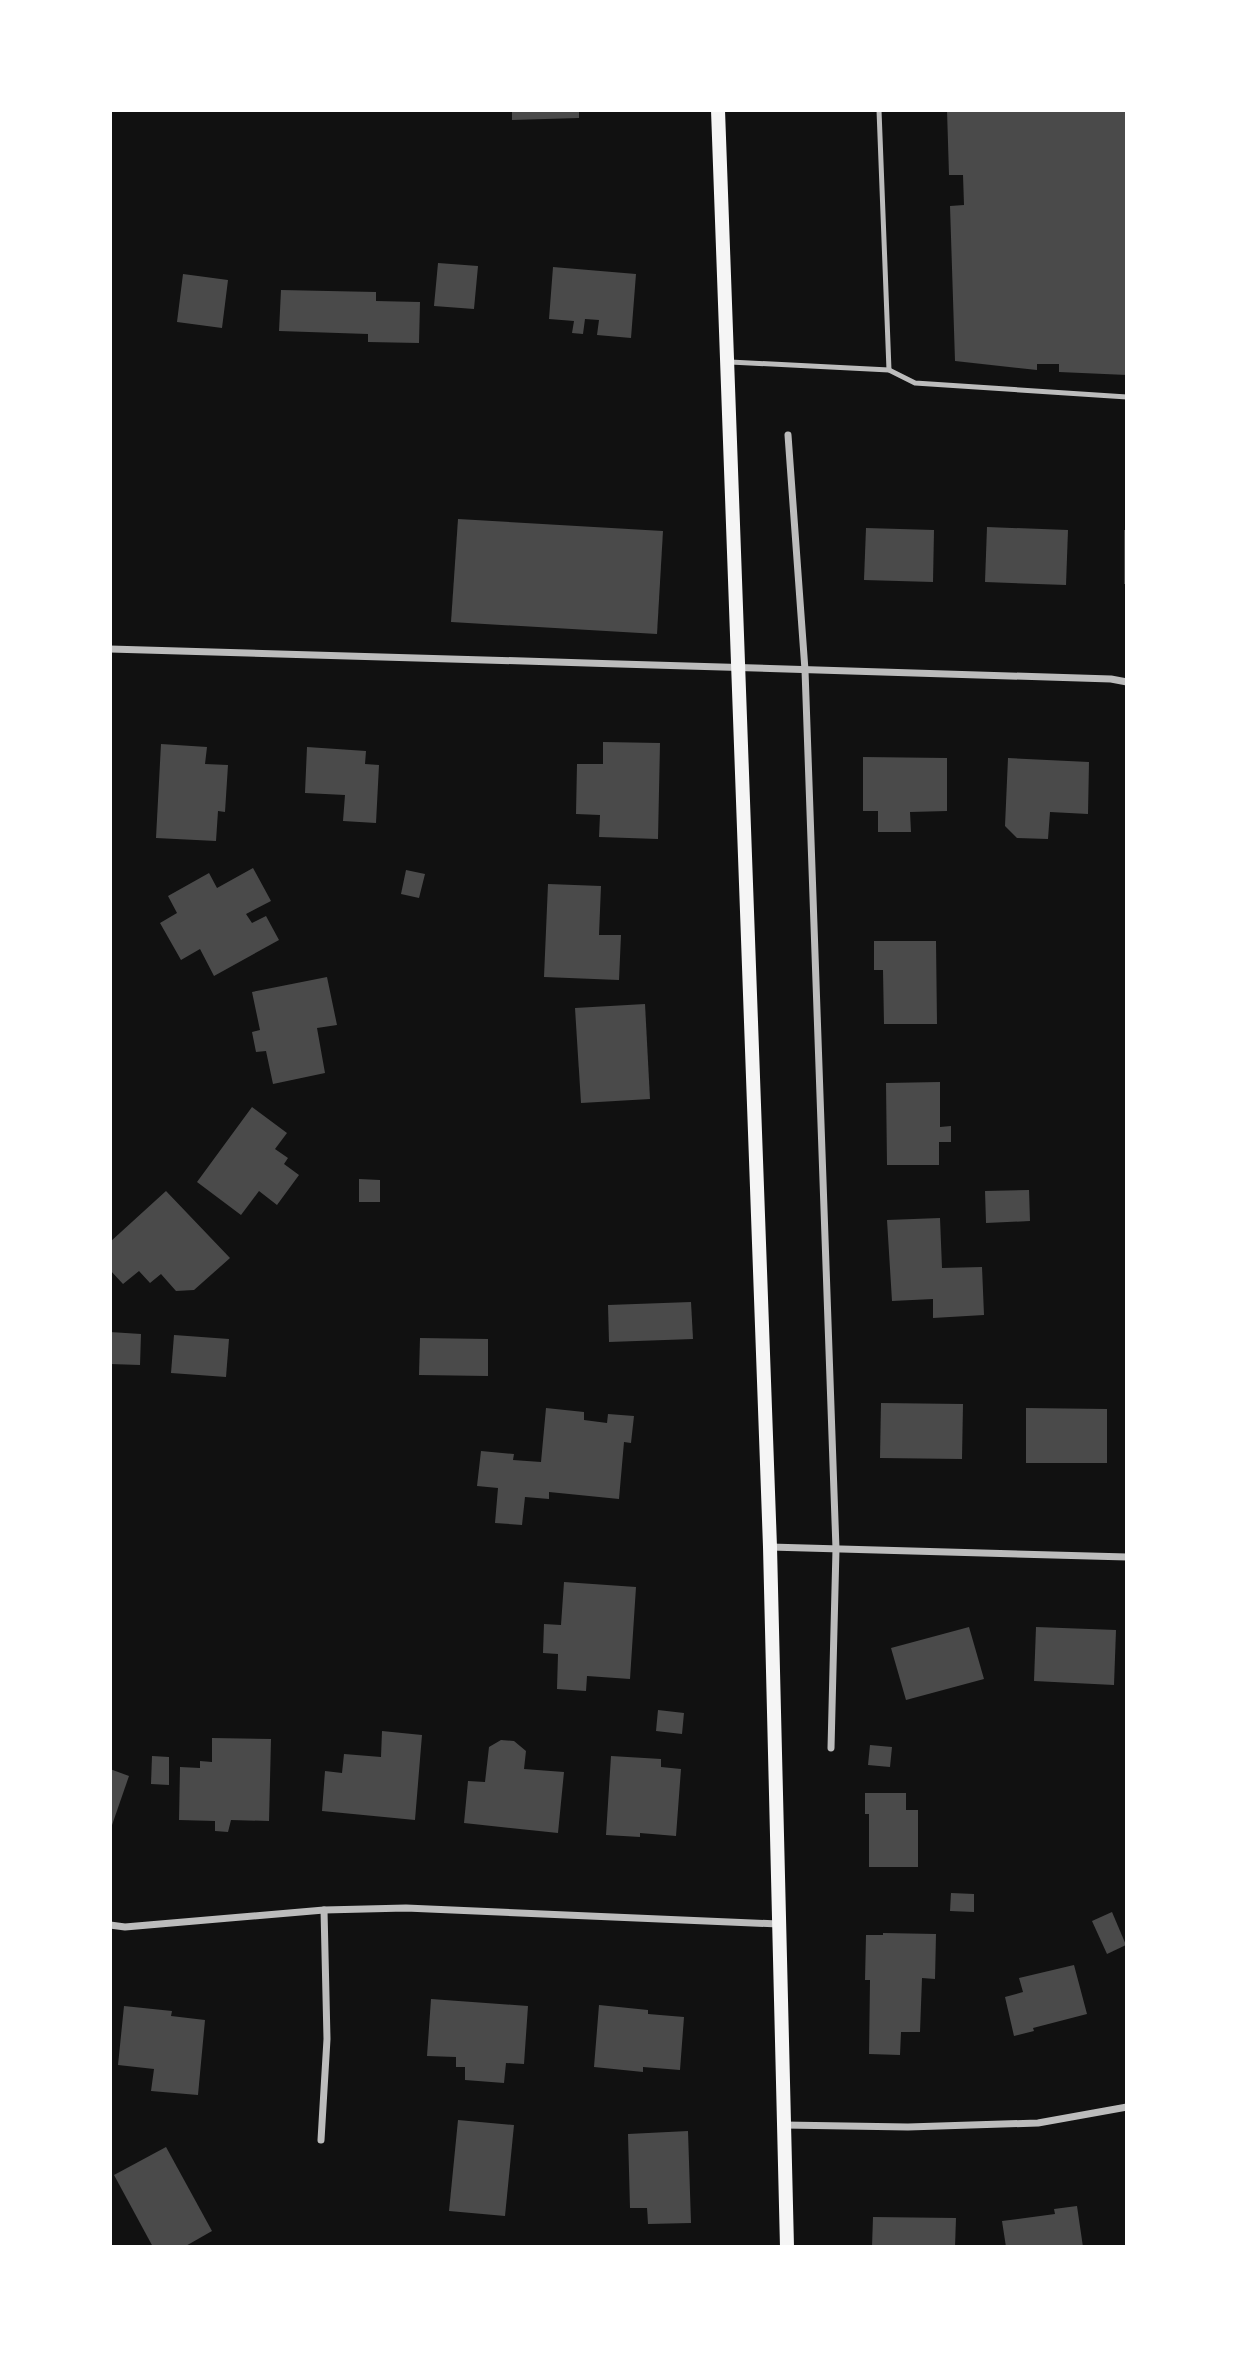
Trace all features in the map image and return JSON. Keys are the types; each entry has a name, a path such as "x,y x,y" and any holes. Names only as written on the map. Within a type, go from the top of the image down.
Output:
{"main road":[{"path":"718,110 770,1547 788,2247"}],"street":[{"path":"788,435 805,670 836,1549 831,1748"},
{"path":"110,649 737,666 1111,679 1127,682"},
{"path":"770,1547 1127,1557"},
{"path":"110,1925 125,1927 324,1910 406,1908 778,1924"},
{"path":"321,2140 327,2039 324,1910"},
{"path":"783,2125 908,2127 1038,2123 1127,2107"}],"lane":[{"path":"879,110 889,370"},
{"path":"727,362 889,370 915,383 1127,397"}],"building":[{"path":"512,110 579,110 579,118 512,120"},
{"path":"947,110 1127,110 1127,375 1059,372 1059,364 1037,364 1037,370 955,361 950,206 964,205 963,175 949,175"},
{"path":"438,263 478,266 474,309 434,306"},
{"path":"553,267 636,274 631,338 597,335 599,320 585,319 583,334 572,333 574,321 549,319"},
{"path":"183,274 228,280 222,328 177,322"},
{"path":"281,290 376,292 376,301 420,302 419,343 368,342 368,334 279,331"},
{"path":"458,519 663,531 657,634 451,622"},
{"path":"987,527 1068,530 1066,585 985,582"},
{"path":"866,528 934,530 933,582 864,580"},
{"path":"1124,530 1127,530 1127,584 1124,584"},
{"path":"603,742 660,743 658,839 599,837 600,815 576,814 577,764 603,764"},
{"path":"161,744 207,747 205,764 228,765 225,812 218,811 216,841 156,838"},
{"path":"307,747 366,751 365,764 379,765 376,823 343,821 345,795 305,793"},
{"path":"863,757 947,758 947,811 910,812 911,832 878,832 878,811 863,811"},
{"path":"1008,758 1089,762 1088,814 1050,812 1048,839 1017,838 1005,826"},
{"path":"253,868 271,901 246,914 252,923 266,916 279,940 214,976 200,949 181,960 160,923 177,913 168,896 209,873 217,888"},
{"path":"406,870 425,874 419,898 401,894"},
{"path":"548,884 601,886 599,935 621,935 619,980 544,977"},
{"path":"874,941 936,941 937,1024 884,1024 883,970 874,970"},
{"path":"327,977 337,1025 317,1028 325,1073 273,1084 266,1051 256,1052 252,1032 260,1030 252,992"},
{"path":"645,1004 650,1099 581,1103 575,1008"},
{"path":"940,1082 940,1127 951,1126 951,1142 939,1142 939,1165 887,1165 886,1083"},
{"path":"252,1107 287,1133 275,1149 288,1158 284,1164 299,1175 277,1205 259,1191 241,1215 197,1182"},
{"path":"359,1179 380,1180 380,1202 359,1202"},
{"path":"1029,1190 1030,1221 986,1223 985,1191"},
{"path":"166,1191 230,1258 194,1290 176,1291 161,1274 150,1283 139,1271 123,1284 110,1270 110,1242"},
{"path":"940,1218 942,1268 982,1267 984,1315 933,1318 933,1299 892,1301 887,1220"},
{"path":"691,1302 693,1339 609,1342 608,1305"},
{"path":"110,1332 141,1334 140,1365 110,1364"},
{"path":"174,1335 229,1339 226,1377 171,1373"},
{"path":"420,1338 488,1339 488,1376 419,1375"},
{"path":"881,1403 963,1404 962,1459 880,1458"},
{"path":"546,1408 584,1412 584,1420 607,1423 608,1414 634,1416 631,1443 624,1442 619,1499 549,1492 549,1499 525,1497 522,1525 495,1523 498,1488 477,1486 481,1451 514,1454 513,1460 541,1462"},
{"path":"1026,1408 1107,1409 1107,1463 1026,1463"},
{"path":"564,1582 636,1587 630,1679 587,1676 586,1691 557,1689 558,1654 543,1653 544,1624 561,1625"},
{"path":"969,1627 984,1679 906,1700 891,1648"},
{"path":"1036,1627 1116,1630 1114,1685 1034,1681"},
{"path":"658,1710 684,1713 682,1734 656,1731"},
{"path":"382,1731 422,1735 415,1820 322,1811 325,1771 342,1773 344,1754 381,1757"},
{"path":"212,1738 271,1739 269,1821 231,1820 228,1832 215,1831 215,1821 179,1820 180,1767 200,1768 200,1761 212,1762"},
{"path":"501,1740 514,1741 526,1751 524,1769 564,1772 558,1833 464,1823 468,1781 485,1782 489,1747"},
{"path":"870,1745 892,1747 890,1767 868,1765"},
{"path":"152,1756 169,1757 169,1785 151,1784"},
{"path":"611,1756 661,1759 661,1767 681,1769 676,1836 640,1833 640,1837 606,1835"},
{"path":"110,1769 129,1776 111,1828 110,1828"},
{"path":"865,1793 906,1793 906,1810 918,1810 918,1867 869,1867 869,1814 865,1814"},
{"path":"951,1893 974,1894 974,1912 950,1911"},
{"path":"1112,1912 1126,1945 1107,1954 1092,1921"},
{"path":"936,1934 935,1979 922,1978 920,2032 901,2032 900,2055 869,2054 870,1980 865,1980 866,1935"},
{"path":"1074,1965 1087,2014 1033,2028 1034,2031 1014,2036 1005,1997 1023,1992 1019,1978"},
{"path":"431,1999 528,2006 524,2064 506,2063 504,2083 465,2080 465,2067 456,2067 456,2057 427,2056"},
{"path":"599,2005 684,2017 680,2070 643,2067 643,2072 594,2067"},
{"path":"124,2006 172,2011 171,2016 205,2020 198,2095 151,2091 154,2069 118,2065"},
{"path":"458,2120 514,2125 505,2216 449,2211"},
{"path":"688,2131 691,2223 648,2224 647,2208 630,2208 628,2134"},
{"path":"166,2147 212,2231 184,2247 153,2247 114,2175"},
{"path":"1077,2206 1083,2247 1006,2247 1002,2221 1055,2214 1054,2209"},
{"path":"873,2217 956,2218 955,2247 872,2247"}]}
